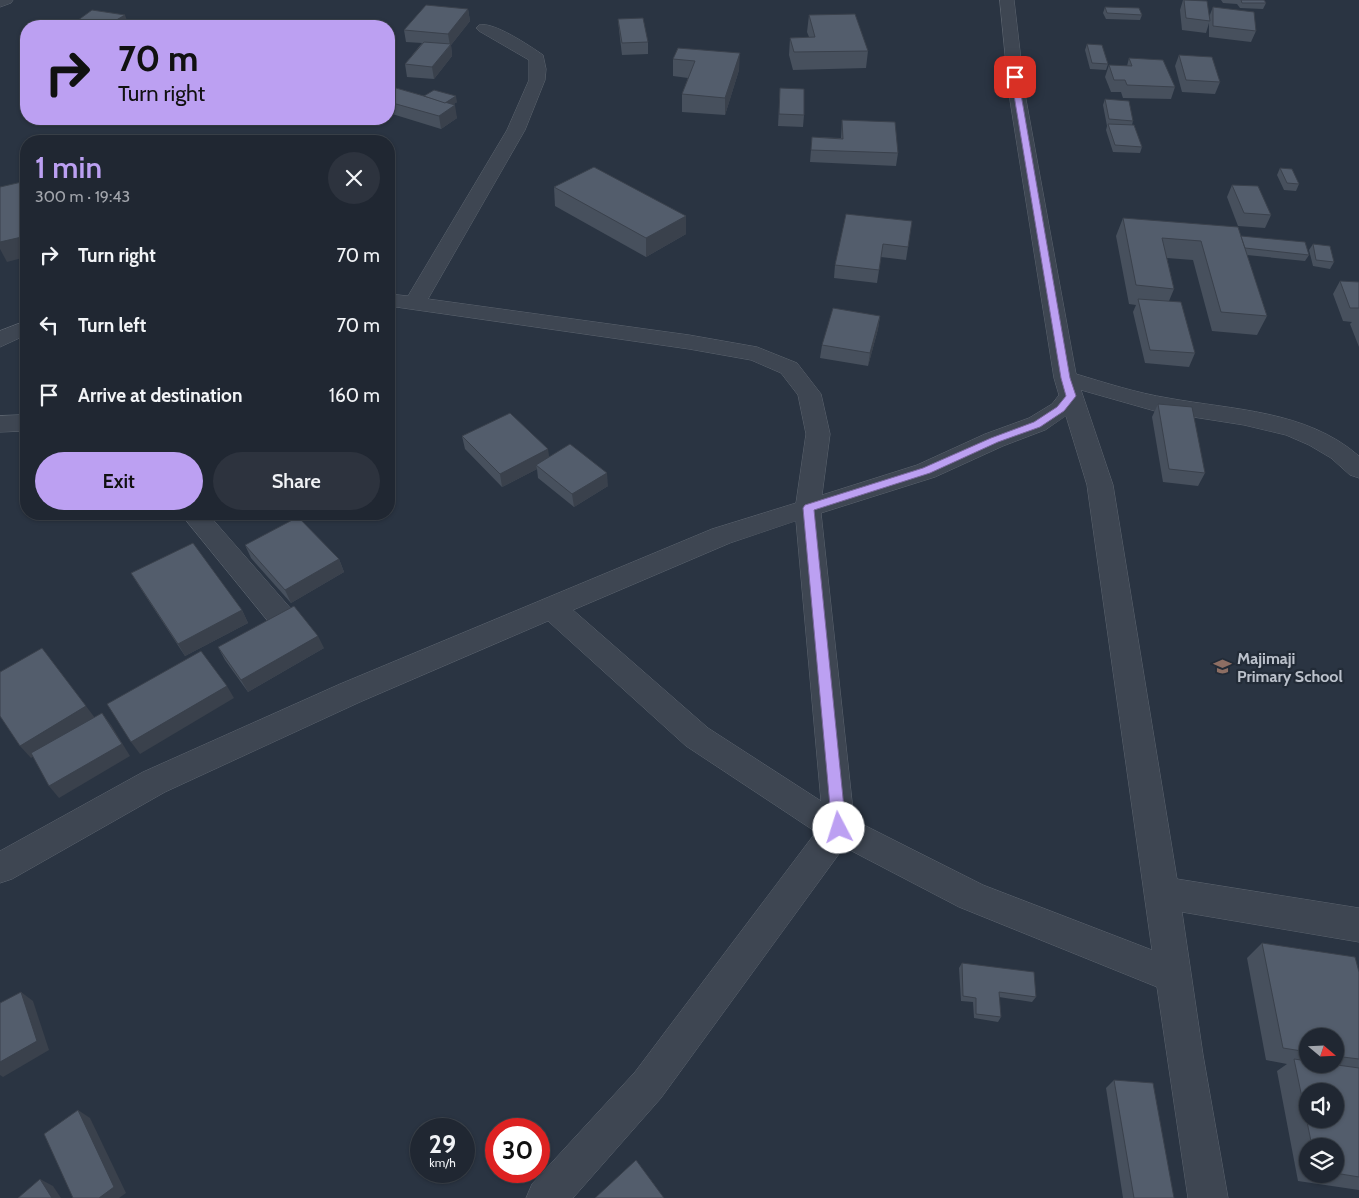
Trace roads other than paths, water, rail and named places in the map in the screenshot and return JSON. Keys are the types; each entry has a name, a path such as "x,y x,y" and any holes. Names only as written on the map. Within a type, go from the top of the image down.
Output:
{"street":[{"path":"0,3 6,0"},
{"path":"1007,0 1017,94 1068,387 1100,485 1208,1198"},
{"path":"415,303 516,130 537,80 536,58 526,50 484,28"},
{"path":"395,301 757,354 789,368 809,394 818,434 808,508 839,828 732,975 648,1085 546,1198"},
{"path":"0,340 20,330"},
{"path":"1068,387 1255,420 1303,432 1326,444 1359,469"},
{"path":"0,868 154,782 350,693 721,536 926,471 994,440 1037,424 1060,409 1068,387"},
{"path":"0,424 20,423"},
{"path":"199,520 282,618"},
{"path":"551,607 697,737 818,817 971,896 1173,976"},
{"path":"1162,893 1359,925"}],"place":[{"name":"Majimaji Primary School","path":"1223,667"}]}
